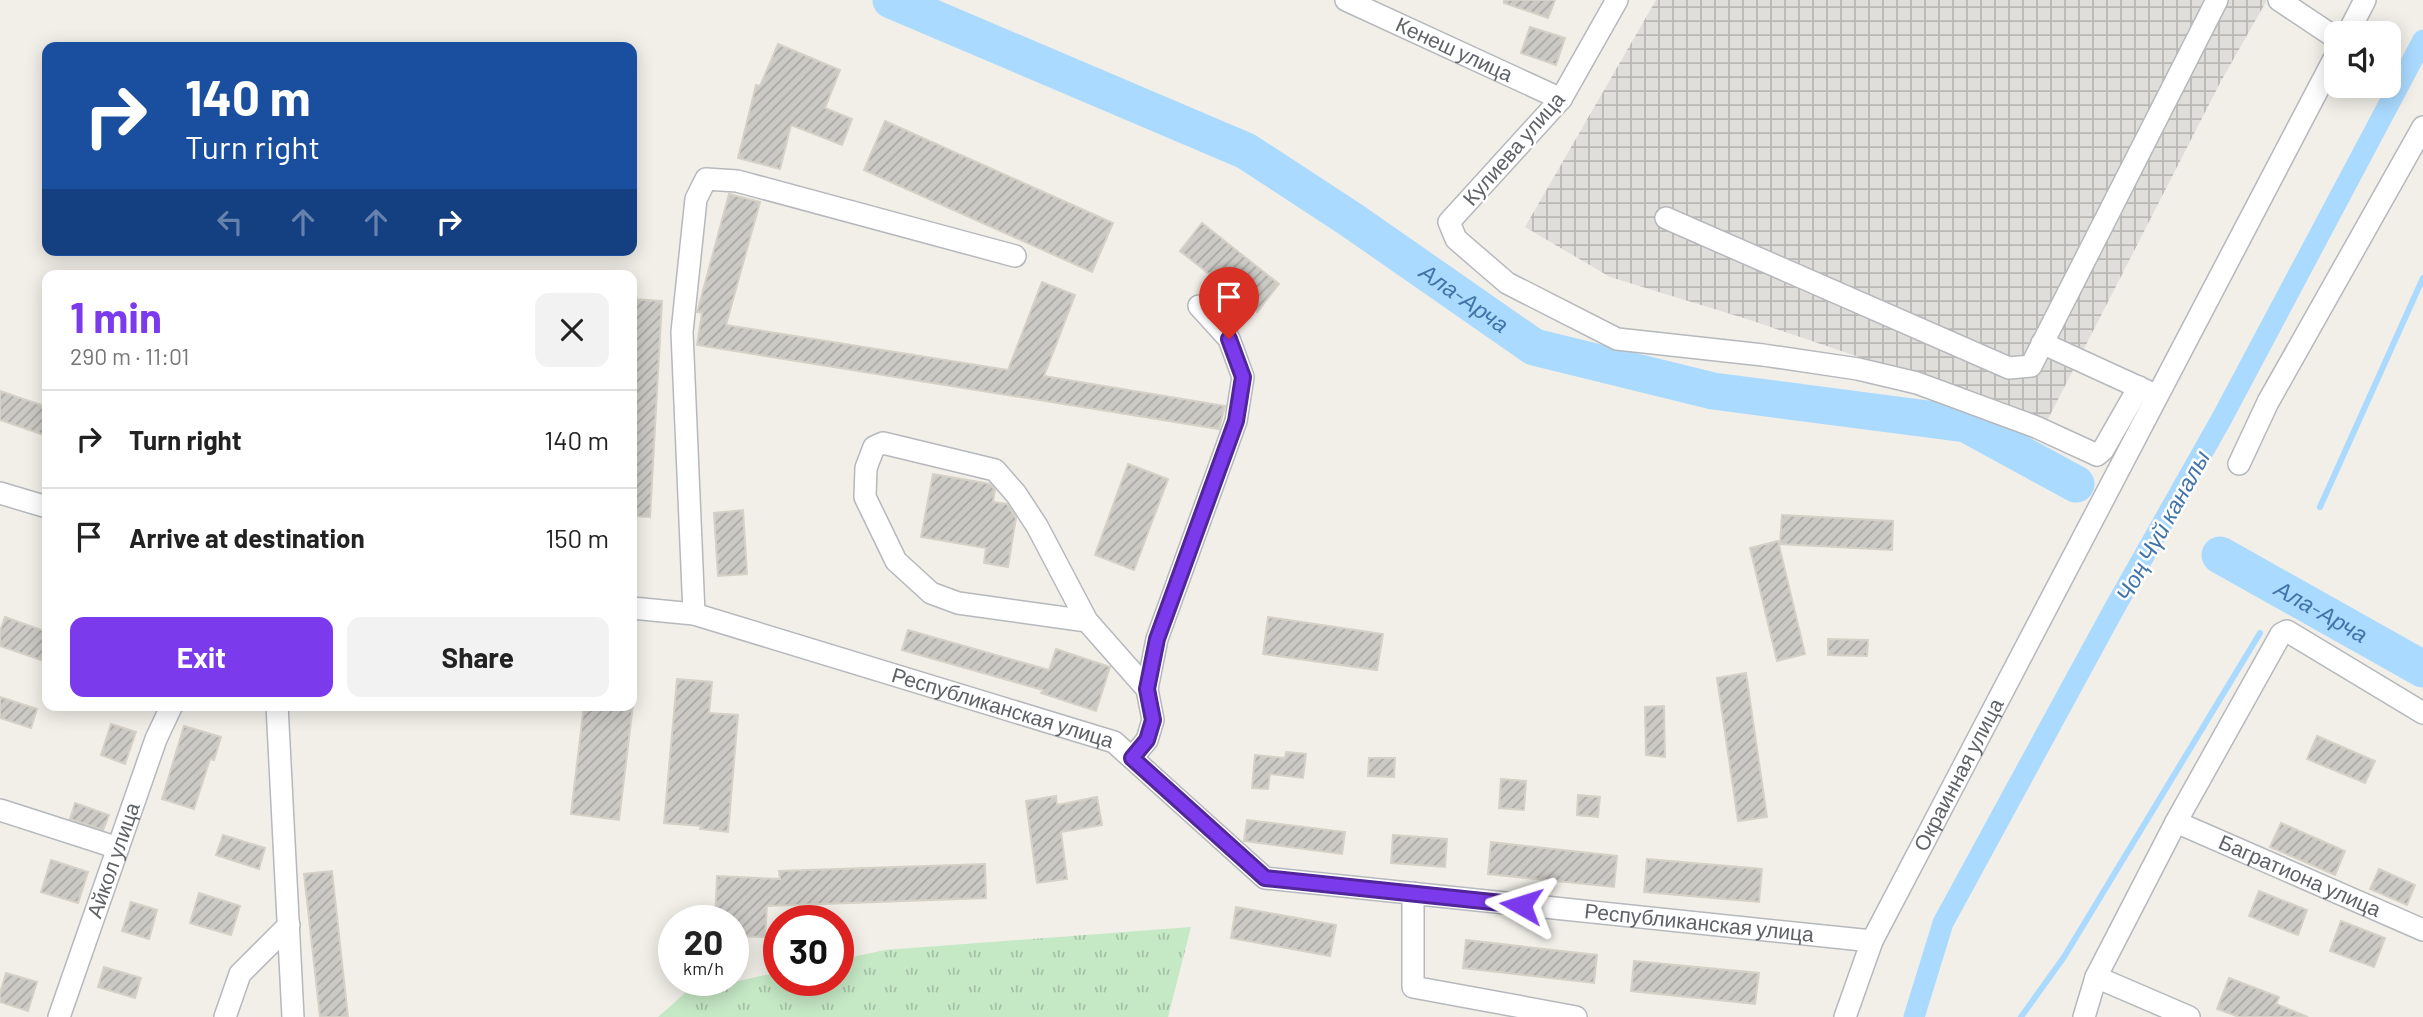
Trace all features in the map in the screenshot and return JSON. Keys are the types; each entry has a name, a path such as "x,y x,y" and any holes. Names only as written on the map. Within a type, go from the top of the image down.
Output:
{"street":[{"name":"Кенеш улица","path":"1346,0 1561,99"},
{"name":"Кулиева улица","path":"1617,0 1561,99 1449,222 1457,240 1507,283 1616,339 1776,357 1858,369 1917,383 2036,427 2097,455 2149,391"},
{"path":"1666,218 2009,368 2031,366 2217,0"},
{"path":"2279,0 2324,30"},
{"path":"2354,21 2365,0"},
{"path":"2042,343 2149,391 2324,77"},
{"path":"2239,464 2269,402 2423,127"},
{"path":"694,614 682,332 696,199 706,178 737,181 1015,256"},
{"path":"1132,758 1147,740 1153,720 1147,689 1157,639 1236,421 1243,377 1229,339 1199,306"},
{"name":"Окраинная улица","path":"1845,1017 1872,941 2082,539 2149,391"},
{"path":"1087,621 958,603 931,593 896,561 865,497 866,468 874,447 883,443 995,470 1016,494 1037,526 1087,621 1147,689"},
{"path":"0,493 42,506"},
{"name":"Республиканская улица","path":"637,608 694,614 1114,742 1265,878 1872,941"},
{"path":"2084,1017 2096,977 2176,822 2281,634 2287,631 2423,713"},
{"name":"Айкол улица","path":"59,1017 156,739 169,711"},
{"path":"277,711 293,1017"},
{"path":"0,810 118,848"},
{"name":"Багратиона улица","path":"2176,822 2423,930"},
{"path":"1413,893 1413,987 1576,1017"},
{"path":"225,1017 240,974 289,925"},
{"path":"2096,977 2189,1017"}],"shaded area":[{"path":"1656,0 2267,0 2220,83 2047,421 1750,320 1610,277 1525,227"}],"green space":[{"path":"1191,927 1168,1017 658,1017 682,996 749,996 749,979 763,976 763,996 854,996 854,957 885,950"}],"building":[{"path":"1504,0 1555,0 1548,18 1504,3"},
{"path":"1530,27 1565,38 1556,65 1521,53"},
{"path":"778,44 840,70 825,108 852,119 842,145 791,125 780,169 738,158 756,85 760,86"},
{"path":"885,121 1113,223 1092,272 864,170"},
{"path":"729,194 760,202 726,325 1008,370 1042,282 1075,295 1044,376 1225,406 1219,429 697,345 702,313 697,312"},
{"path":"1202,223 1279,284 1257,312 1180,251"},
{"path":"637,299 662,301 650,517 637,516"},
{"path":"0,391 42,405 42,434 0,420"},
{"path":"1128,464 1168,479 1134,570 1095,555"},
{"path":"933,474 990,484 995,490 993,502 1007,504 1016,518 1008,567 984,563 986,548 921,537"},
{"path":"743,510 747,574 718,576 714,513"},
{"path":"1782,515 1893,521 1892,550 1780,544"},
{"path":"1778,541 1805,654 1777,661 1750,548"},
{"path":"5,617 42,630 42,660 0,646 0,631"},
{"path":"1268,617 1383,634 1377,670 1263,654"},
{"path":"908,630 1049,670 1056,649 1110,667 1096,711 1041,693 1043,690 902,650"},
{"path":"1828,639 1868,640 1867,656 1828,655"},
{"path":"1746,673 1767,817 1738,821 1717,678"},
{"path":"677,679 712,682 709,713 738,715 728,832 700,829 701,826 664,823"},
{"path":"0,697 37,709 31,728 0,718"},
{"path":"1664,706 1665,757 1646,755 1645,707"},
{"path":"583,711 632,711 619,820 571,814"},
{"path":"111,724 136,732 125,764 101,755"},
{"path":"184,726 221,737 214,760 210,759 194,809 162,799"},
{"path":"2317,736 2375,761 2365,783 2307,759"},
{"path":"1286,752 1306,754 1303,778 1270,774 1268,789 1252,788 1255,755 1285,758"},
{"path":"1369,758 1395,758 1394,777 1368,776"},
{"path":"1501,779 1526,781 1524,810 1499,808"},
{"path":"1578,795 1600,797 1598,817 1577,815"},
{"path":"1056,796 1057,805 1097,797 1102,825 1061,832 1067,879 1037,883 1026,801"},
{"path":"75,803 109,815 103,830 70,819"},
{"path":"1247,820 1345,832 1342,854 1244,841"},
{"path":"2281,823 2345,851 2335,875 2270,847"},
{"path":"223,835 265,848 259,869 216,855"},
{"path":"1393,835 1447,839 1445,867 1391,863"},
{"path":"1491,842 1617,856 1614,887 1488,874"},
{"path":"1647,859 1762,869 1759,902 1644,892"},
{"path":"51,860 88,872 78,903 41,892"},
{"path":"985,864 986,898 763,905 763,937 749,936 749,905 716,905 717,876 780,879 779,871"},
{"path":"2379,869 2415,885 2407,905 2370,889"},
{"path":"332,871 348,1017 320,1017 304,874"},
{"path":"2259,891 2307,910 2298,935 2249,916"},
{"path":"199,893 240,906 231,935 190,923"},
{"path":"131,902 157,910 149,939 122,931"},
{"path":"1236,907 1336,925 1330,956 1231,938"},
{"path":"2341,921 2385,938 2374,967 2330,951"},
{"path":"1466,940 1597,955 1594,983 1463,968"},
{"path":"1634,961 1759,973 1755,1004 1631,991"},
{"path":"104,967 141,978 135,998 98,987"},
{"path":"6,973 37,982 28,1011 0,1002"},
{"path":"2229,978 2279,997 2276,1004 2308,1017 2239,1017 2217,1009"}],"waterway":[{"name":"Ала-Арча","path":"891,0 1246,151 1350,219 1534,347 1713,391 1966,424 2076,484"},
{"name":"Чоң Чүй каналы","path":"1914,1017 1943,923 2114,609 2222,418 2423,40"},
{"path":"2320,507 2423,278"},
{"name":"Ала-Арча","path":"2220,555 2423,669"},
{"path":"2021,1017 2064,957 2260,633"}],"route":[{"path":"1229,339 1243,377 1236,421 1157,639 1147,689 1153,720 1147,740 1132,758 1265,878 1521,905"}]}
